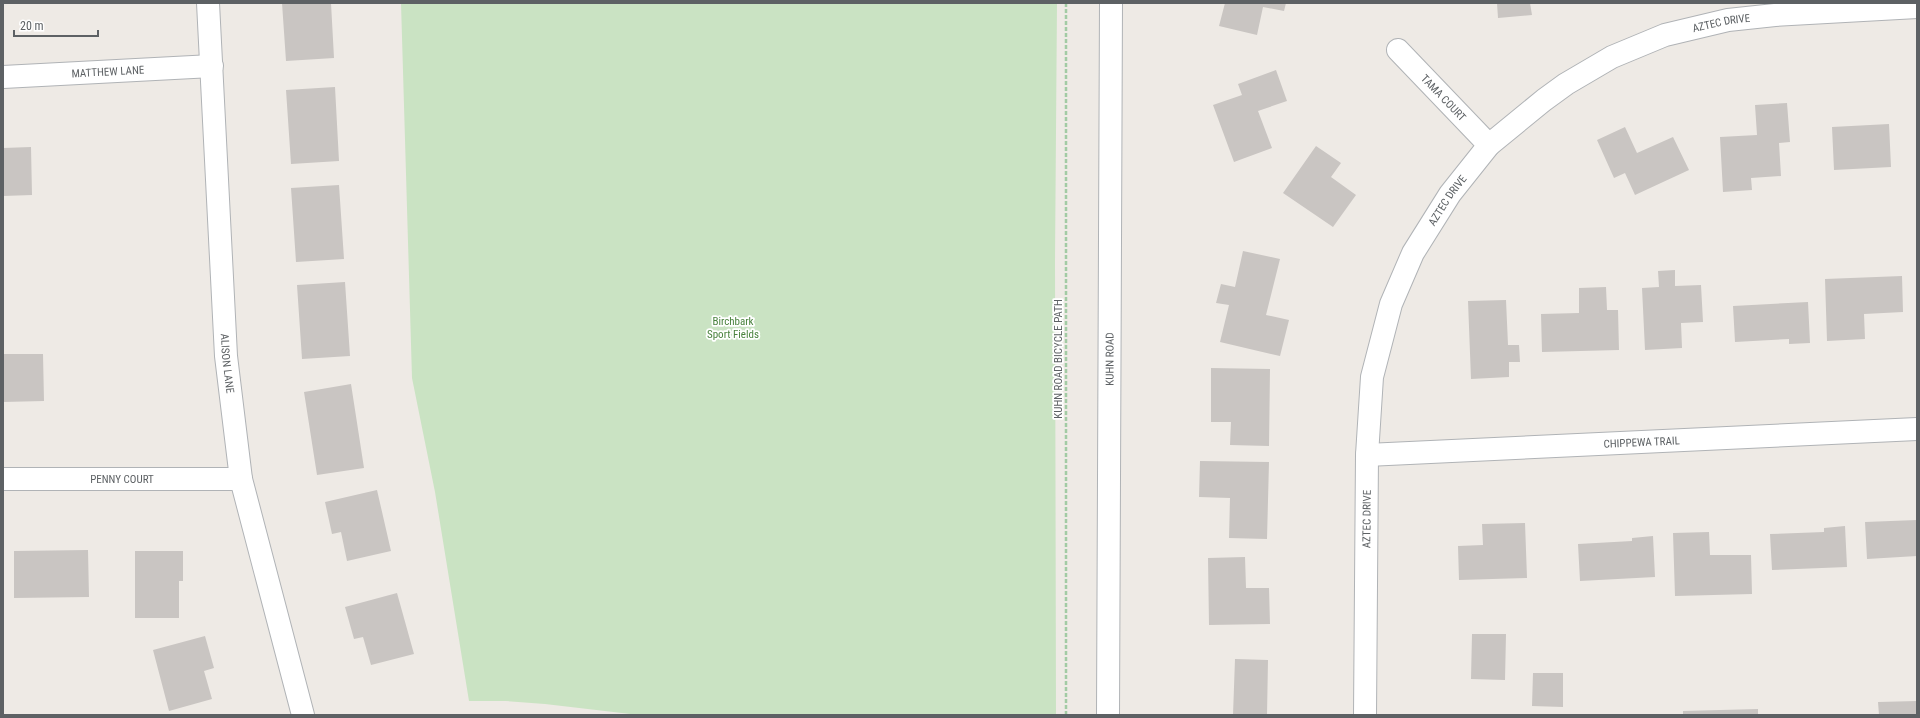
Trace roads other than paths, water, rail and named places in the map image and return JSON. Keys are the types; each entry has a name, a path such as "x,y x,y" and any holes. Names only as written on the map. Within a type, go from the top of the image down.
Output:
{"street":[{"name":"ALISON LANE","path":"208,3 226,356 241,479 303,715"},
{"name":"KUHN ROAD","path":"1108,715 1111,3"},
{"name":"AZTEC DRIVE","path":"1365,715 1367,455 1372,376 1391,304 1414,253 1450,194 1489,145 1566,84 1612,57 1665,36 1728,20 1775,15 1917,7"},
{"name":"TAMA COURT","path":"1398,50 1489,145"},
{"name":"MATTHEW LANE","path":"3,77 212,66"},
{"name":"CHIPPEWA TRAIL","path":"1367,455 1917,429"},
{"name":"PENNY COURT","path":"3,479 241,479"}],"park label":[{"name":"Birchbark Sport Fields","path":"733,327"}]}
